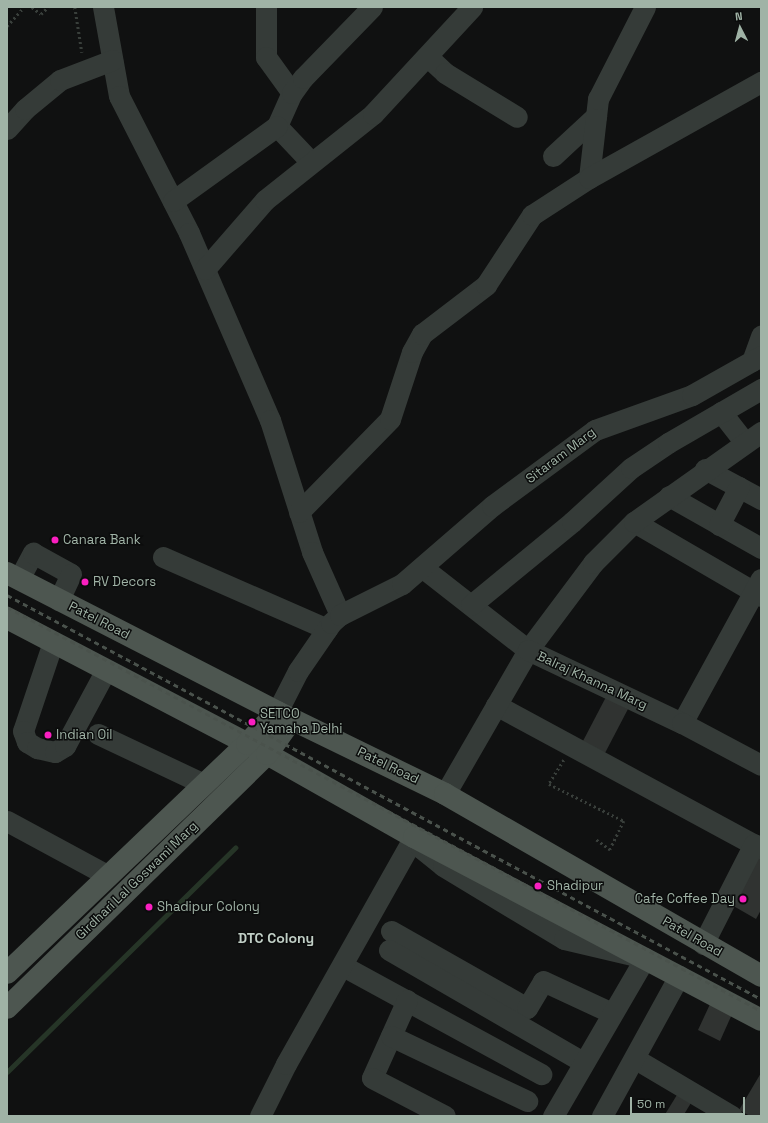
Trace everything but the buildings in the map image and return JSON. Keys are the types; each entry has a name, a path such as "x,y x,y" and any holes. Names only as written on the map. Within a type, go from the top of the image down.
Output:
{"main road":[{"name":"Patel Road","path":"13,576 284,716 445,794 703,944 761,976"},
{"path":"7,618 267,754 414,837 761,1020"},
{"name":"Girdhari Lal Goswami Marg","path":"7,973 107,875 247,744 284,716"},
{"name":"Girdhari Lal Goswami Marg","path":"7,1008 267,754 284,716"}],"street":[{"path":"103,7 119,96 173,201 205,269 270,420 334,622"},
{"path":"266,7 266,57 292,93"},
{"path":"173,201 277,126 292,93 372,7"},
{"path":"205,269 265,200 373,114 428,57 472,7"},
{"path":"589,178 598,98 645,7"},
{"path":"428,57 445,73 517,116"},
{"path":"7,129 25,109 60,80 112,60"},
{"path":"299,512 390,419 412,352 422,334 486,285 532,215 589,178 761,82"},
{"path":"553,156 596,116"},
{"path":"277,126 311,162"},
{"path":"757,358 761,336"},
{"name":"Sitaram Marg","path":"334,622 402,584 423,568 492,506 595,430 692,395 757,358"},
{"path":"471,605 572,522 631,468 668,443 761,389"},
{"path":"423,568 528,650 593,563 634,522 705,470 753,438 722,412"},
{"path":"705,470 761,499"},
{"path":"719,525 739,487"},
{"path":"669,496 761,548"},
{"path":"634,522 759,589 682,723"},
{"path":"13,576 33,553 71,574 59,600"},
{"path":"162,556 334,622"},
{"path":"284,716 298,671 334,622"},
{"path":"53,642 22,731 27,742 37,748 55,752 65,746 106,670"},
{"name":"Balraj Khanna Marg","path":"445,794 528,650 682,723 761,765"},
{"path":"496,705 758,846 703,944"},
{"path":"98,734 204,784"},
{"path":"7,821 107,875"},
{"path":"260,1116 286,1064 343,966 414,837"},
{"path":"583,1062 390,940 527,1008 543,981 612,1013"},
{"path":"553,1116 583,1062 645,958"},
{"path":"343,966 542,1074"},
{"path":"615,1116 644,1064 685,979"},
{"path":"602,1116 685,979"},
{"path":"406,1000 372,1078 445,1116"},
{"path":"391,1036 527,1101"},
{"path":"644,1064 732,1116"}],"path":[{"path":"7,26 24,7"},
{"path":"32,7 41,14 48,7"},
{"path":"76,7 84,71"},
{"path":"572,746 549,784 624,821 610,850 595,840"}],"waterway":[{"path":"7,1072 235,848"}],"railway":[{"path":"7,595 761,999"},
{"path":"7,607 761,1011"}],"place":[{"name":"Canara Bank","path":"55,540"},
{"name":"RV Decors","path":"85,582"},
{"name":"SETCO Yamaha Delhi","path":"252,722"},
{"name":"Indian Oil","path":"48,735"},
{"name":"Shadipur","path":"538,886"},
{"name":"Cafe Coffee Day","path":"743,899"},
{"name":"Shadipur Colony","path":"149,907"}],"district":[{"name":"DTC Colony","path":"276,938"}]}
